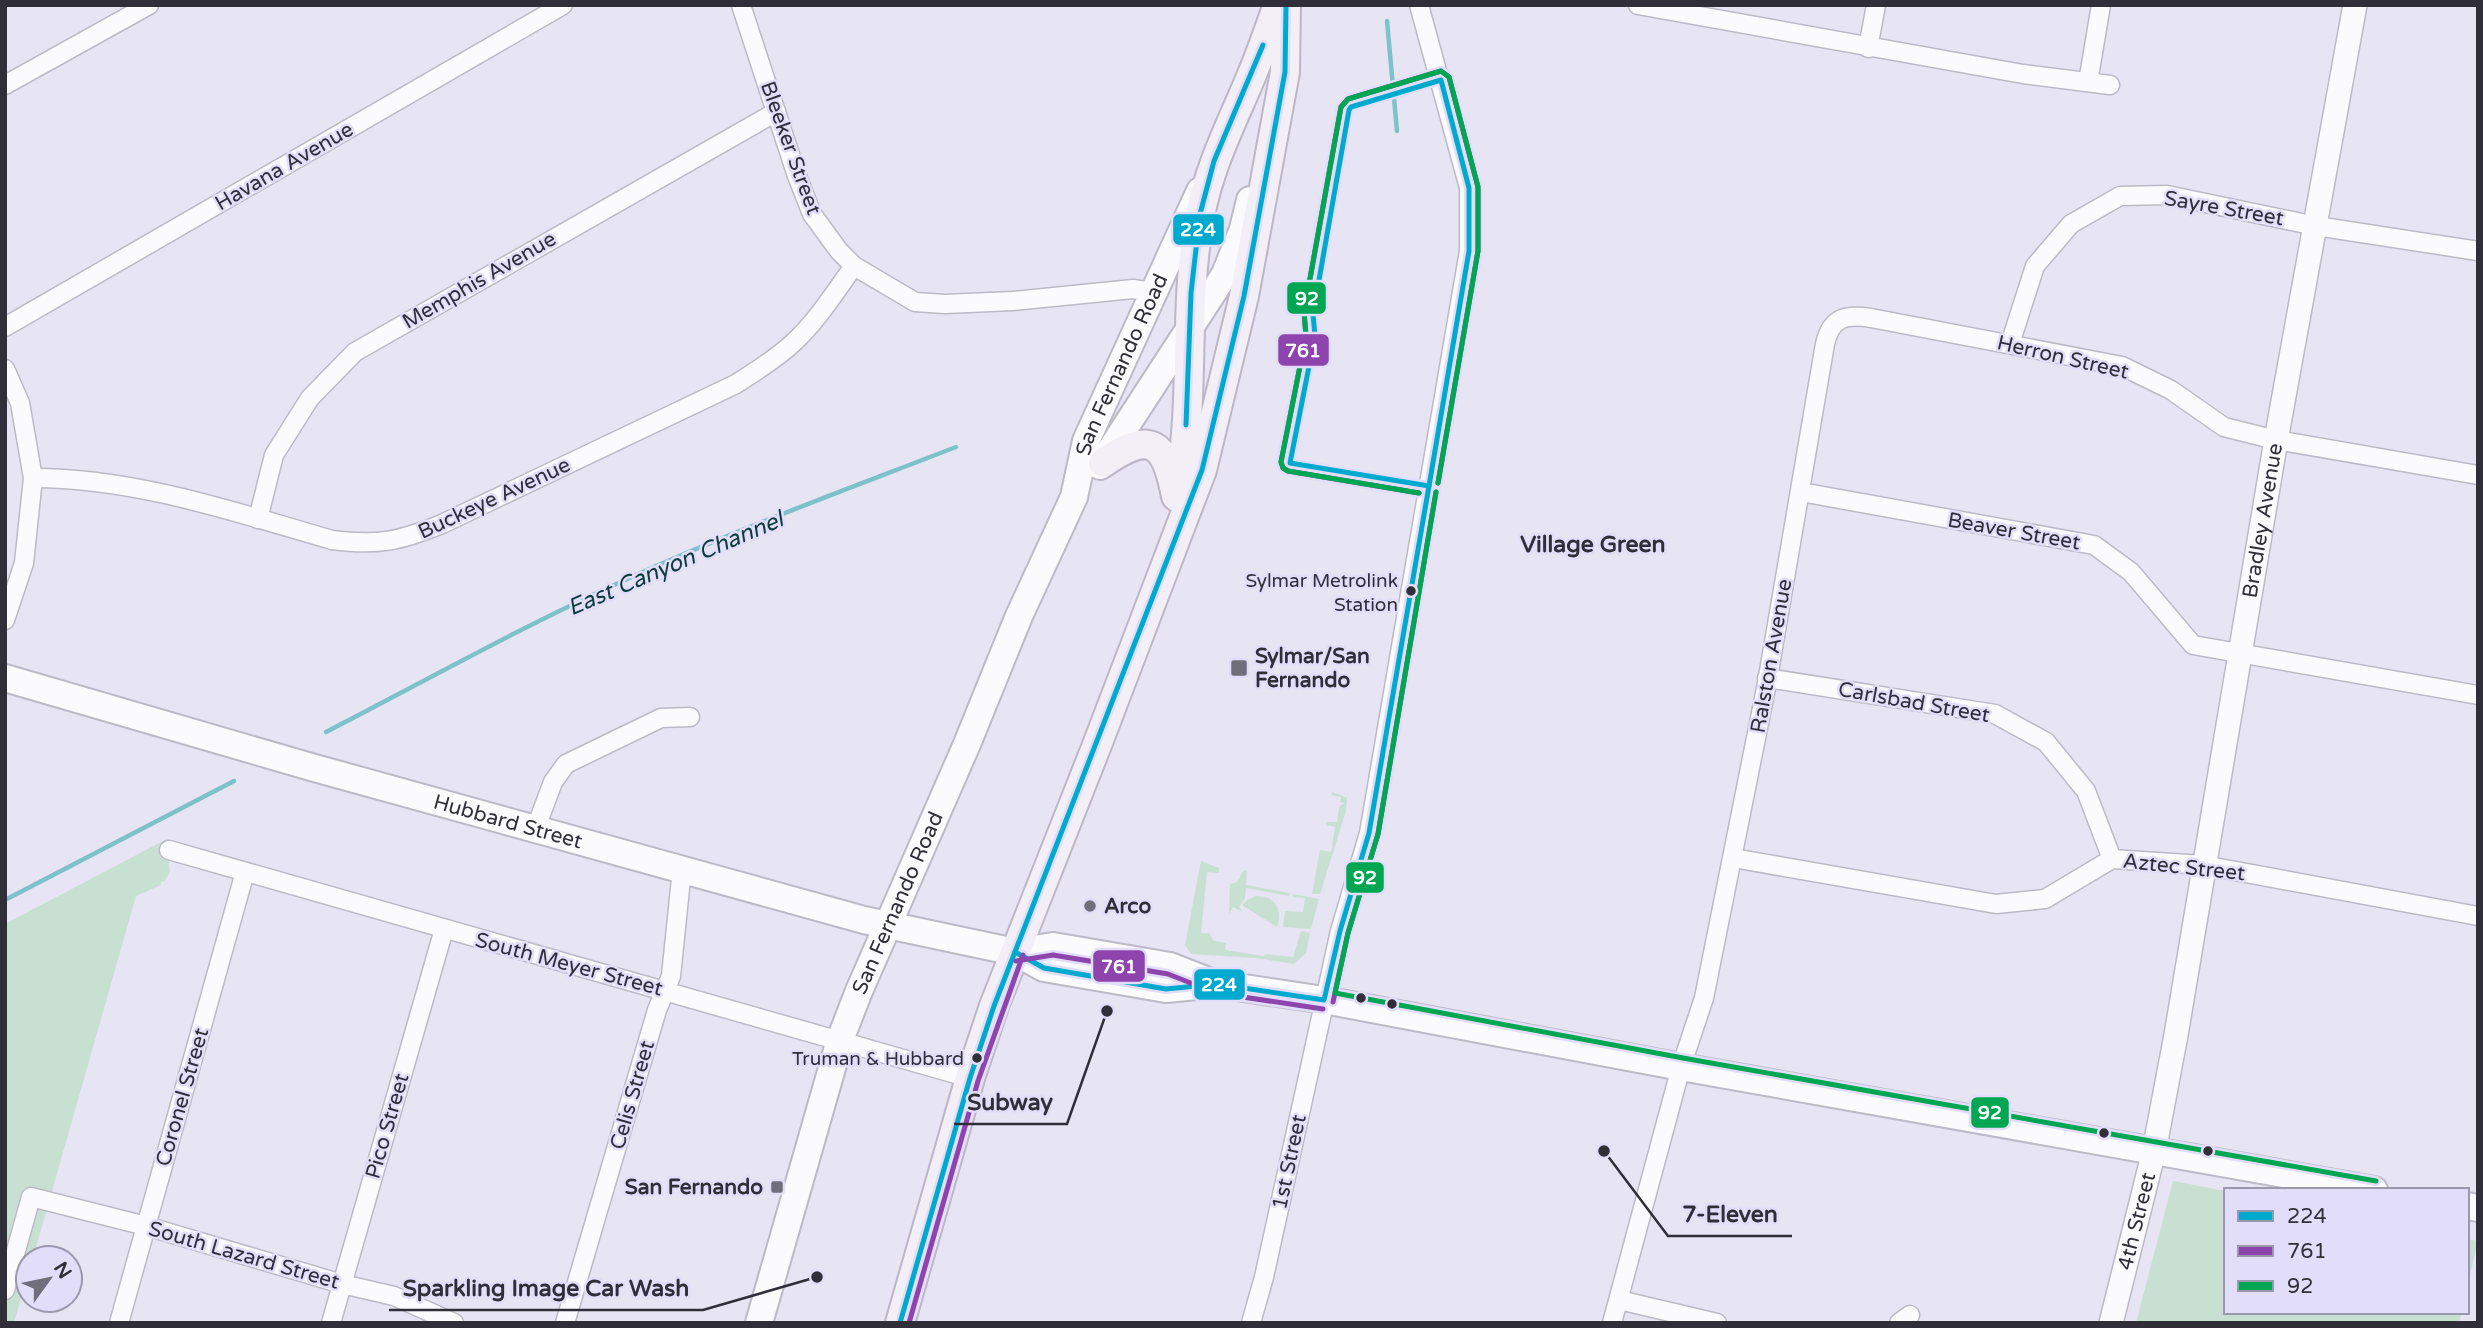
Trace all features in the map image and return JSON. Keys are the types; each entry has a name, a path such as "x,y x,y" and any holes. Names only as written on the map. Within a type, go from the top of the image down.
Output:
{"main road":[{"name":"San Fernando Road","path":"760,1323 840,1041 1019,616 1074,497 1086,441 1282,14"},
{"name":"San Fernando Road","path":"1074,497 1103,463 1225,274 1243,229 1282,14"},
{"path":"900,1323 970,1078 1015,952 1202,470 1244,296 1285,72 1282,14"},
{"path":"1168,555 1184,463 1188,332 1195,245 1214,161"},
{"path":"1103,463 1121,450 1137,444 1146,444 1156,450 1171,469 1177,499"},
{"name":"Hubbard Street","path":"5,678 535,830 887,926 1015,952 1044,968 1168,977 1324,1000 2154,1151"},
{"path":"2154,1151 2363,1188"}],"street":[{"path":"5,86 149,5"},
{"name":"Havana Avenue","path":"5,327 563,5"},
{"name":"Bleeker Street","path":"741,5 812,214 839,251 854,266 915,302 945,304 1013,301 1133,289 1153,292"},
{"name":"1st Street","path":"1251,1323 1266,1267 1340,931 1369,833 1469,251 1469,188 1419,5"},
{"path":"1638,5 1868,48 2023,74 2110,85"},
{"path":"1868,48 1876,5"},
{"path":"2088,82 2101,5"},
{"name":"Bradley Avenue","path":"2176,1035 2276,440 2355,5"},
{"name":"Memphis Avenue","path":"258,519 274,455 310,398 355,352 776,112"},
{"name":"Sayre Street","path":"2010,344 2035,266 2071,224 2120,196 2167,195 2316,226 2478,251"},
{"name":"Buckeye Avenue","path":"33,478 99,480 332,540 365,544 408,538 736,384 766,364 815,320 854,266"},
{"name":"Herron Street","path":"1841,319 1871,318 2122,366 2171,390 2224,426 2276,440 2478,475"},
{"name":"Ralston Avenue","path":"1612,1323 1681,1067 1704,998 1767,678 1827,336 1832,326 1841,319"},
{"path":"5,369 20,403 33,478 24,563 5,620"},
{"name":"Beaver Street","path":"1801,492 2094,545 2131,572 2193,645 2478,695"},
{"name":"Carlsbad Street","path":"1767,678 1995,714 2046,742 2086,791 2112,859"},
{"path":"535,830 553,782 566,764 661,718 690,716"},
{"name":"South Meyer Street","path":"169,850 970,1078"},
{"name":"Aztec Street","path":"1733,858 1996,904 2045,899 2112,859 2203,865 2478,916"},
{"name":"Celis Street","path":"565,1323 657,1010 671,976 682,869"},
{"name":"Coronel Street","path":"119,1323 245,872"},
{"name":"Pico Street","path":"331,1323 444,929"},
{"name":"4th Street","path":"2111,1323 2154,1151 2176,1035"},
{"name":"South Lazard Street","path":"5,1290 31,1197 146,1226 342,1284 394,1296 454,1323"},
{"path":"1619,1300 1717,1323"}],"green space":[{"path":"1333,792 1347,798 1346,811 1320,894 1312,894 1320,850 1331,852 1335,827 1327,825 1326,822 1337,822 1339,807 1344,803 1340,802 1341,797 1331,795"},
{"path":"165,840 170,871 161,885 136,896 37,1244 14,1244 14,1314 17,1314 14,1323 5,1323 5,924"},
{"path":"1201,861 1219,868 1219,873 1207,872 1201,933 1209,933 1214,941 1226,943 1225,950 1293,957 1301,931 1310,933 1306,953 1294,964 1256,958 1191,954 1185,945"},
{"path":"1244,870 1247,872 1246,885 1290,893 1289,896 1246,888 1245,898 1239,907 1243,912 1233,907 1229,914 1230,884 1237,882"},
{"path":"1293,894 1319,899 1311,929 1283,927 1285,911 1303,912 1305,898 1293,897"},
{"path":"1256,896 1268,898 1276,905 1279,915 1277,927 1242,905"},
{"path":"2173,1181 2224,1191 2224,1314 2461,1314 2459,1323 2136,1323"},
{"path":"2469,1239 2478,1241 2469,1279"}],"waterway":[{"name":"East Canyon Channel","path":"1387,21 1397,131"},
{"name":"East Canyon Channel","path":"326,732 512,635 625,580 748,528 956,447"},
{"name":"East Canyon Channel","path":"5,900 234,781"}],"transit line":[{"name":"224","path":"900,1323 970,1078 994,1006 1202,470 1244,296 1285,72 1286,5"},
{"name":"224","path":"1186,425 1191,293 1200,214 1214,161 1263,45"},
{"name":"761","path":"1419,493 1288,471 1283,468 1281,462 1306,336 1304,312 1341,107 1348,99 1441,71 1449,77 1478,187 1478,251 1438,483"},
{"name":"92","path":"1419,493 1288,471 1283,468 1281,462 1306,336 1304,312 1341,107 1348,99 1441,71 1449,77 1478,187 1478,251 1438,483"},
{"name":"224","path":"1441,80 1469,188 1469,251 1429,486 1290,463 1315,336 1313,314 1349,110 1351,107 1441,80"},
{"name":"224","path":"1015,952 1044,968 1166,989 1217,984 1324,1000 1340,931 1369,833 1429,486"},
{"name":"761","path":"1333,1002 1348,933 1378,834 1436,492"},
{"name":"92","path":"1436,492 1378,834 1348,933 1335,993 1683,1058 2376,1181"},
{"name":"761","path":"909,1323 978,1081 1023,955"},
{"name":"761","path":"1016,961 1053,955 1168,974 1216,993 1323,1009"}],"place":[{"name":"Sylmar Metrolink Station","path":"1411,591"},
{"name":"Sylmar/San Fernando","path":"1239,668"},
{"name":"Arco","path":"1090,906"},
{"name":"Subway","path":"1107,1011"},
{"name":"Truman & Hubbard","path":"977,1058"},
{"name":"7-Eleven","path":"1604,1151"},
{"name":"San Fernando","path":"777,1187"},
{"name":"Sparkling Image Car Wash","path":"817,1277"}],"district":[{"name":"Village Green","path":"1593,544"}]}
